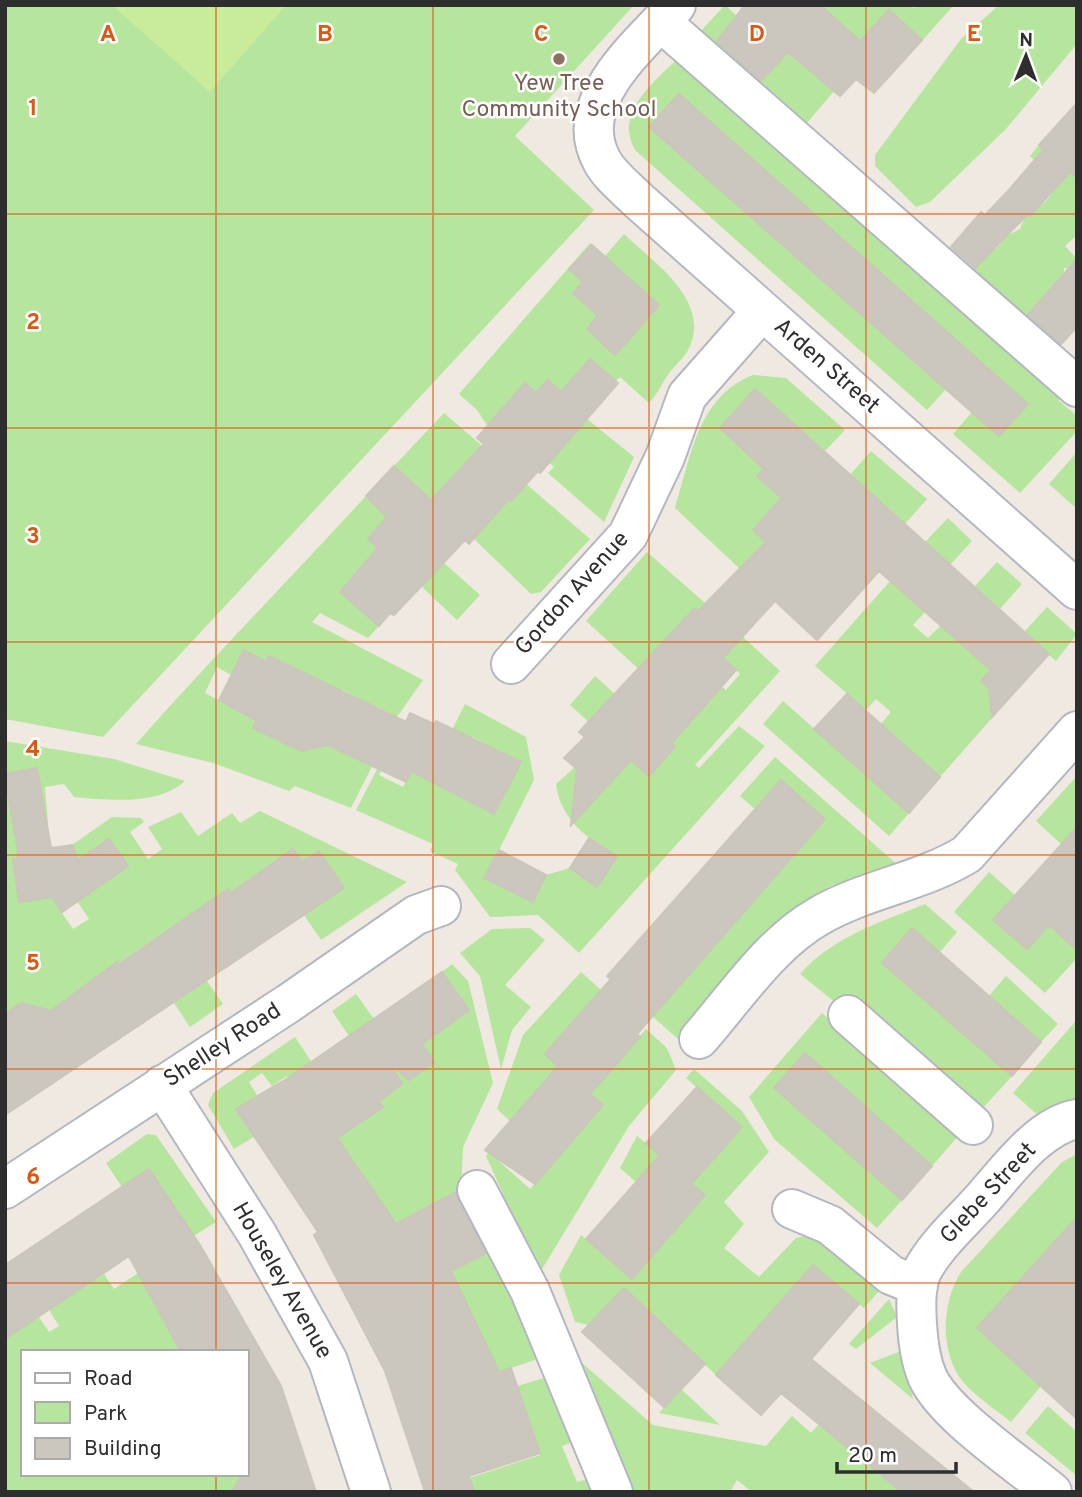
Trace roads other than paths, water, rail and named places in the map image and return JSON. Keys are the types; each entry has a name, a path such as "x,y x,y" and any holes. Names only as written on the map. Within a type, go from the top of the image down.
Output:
{"street":[{"name":"Arden Street","path":"669,14 605,87 595,108 596,148 603,163 624,187 1077,590"},
{"path":"669,14 1077,387"},
{"name":"Gordon Avenue","path":"511,664 628,535 660,469 687,396 762,311"},
{"path":"699,1040 771,957 818,916 881,888 947,866 967,853 1077,731"},
{"name":"Shelley Road","path":"5,1189 289,1003 416,915 441,906"},
{"path":"848,1015 973,1125"},
{"name":"Houseley Avenue","path":"162,1085 257,1234 328,1361 371,1492"},
{"name":"Glebe Street","path":"1052,1492 946,1404 928,1378 920,1355 916,1311 921,1273 939,1248 1015,1161 1049,1131 1077,1119"},
{"path":"477,1190 530,1291 613,1492"},
{"path":"792,1209 830,1225 891,1275 918,1286"}],"place":[{"name":"Yew Tree Community School","path":"559,59"}]}
